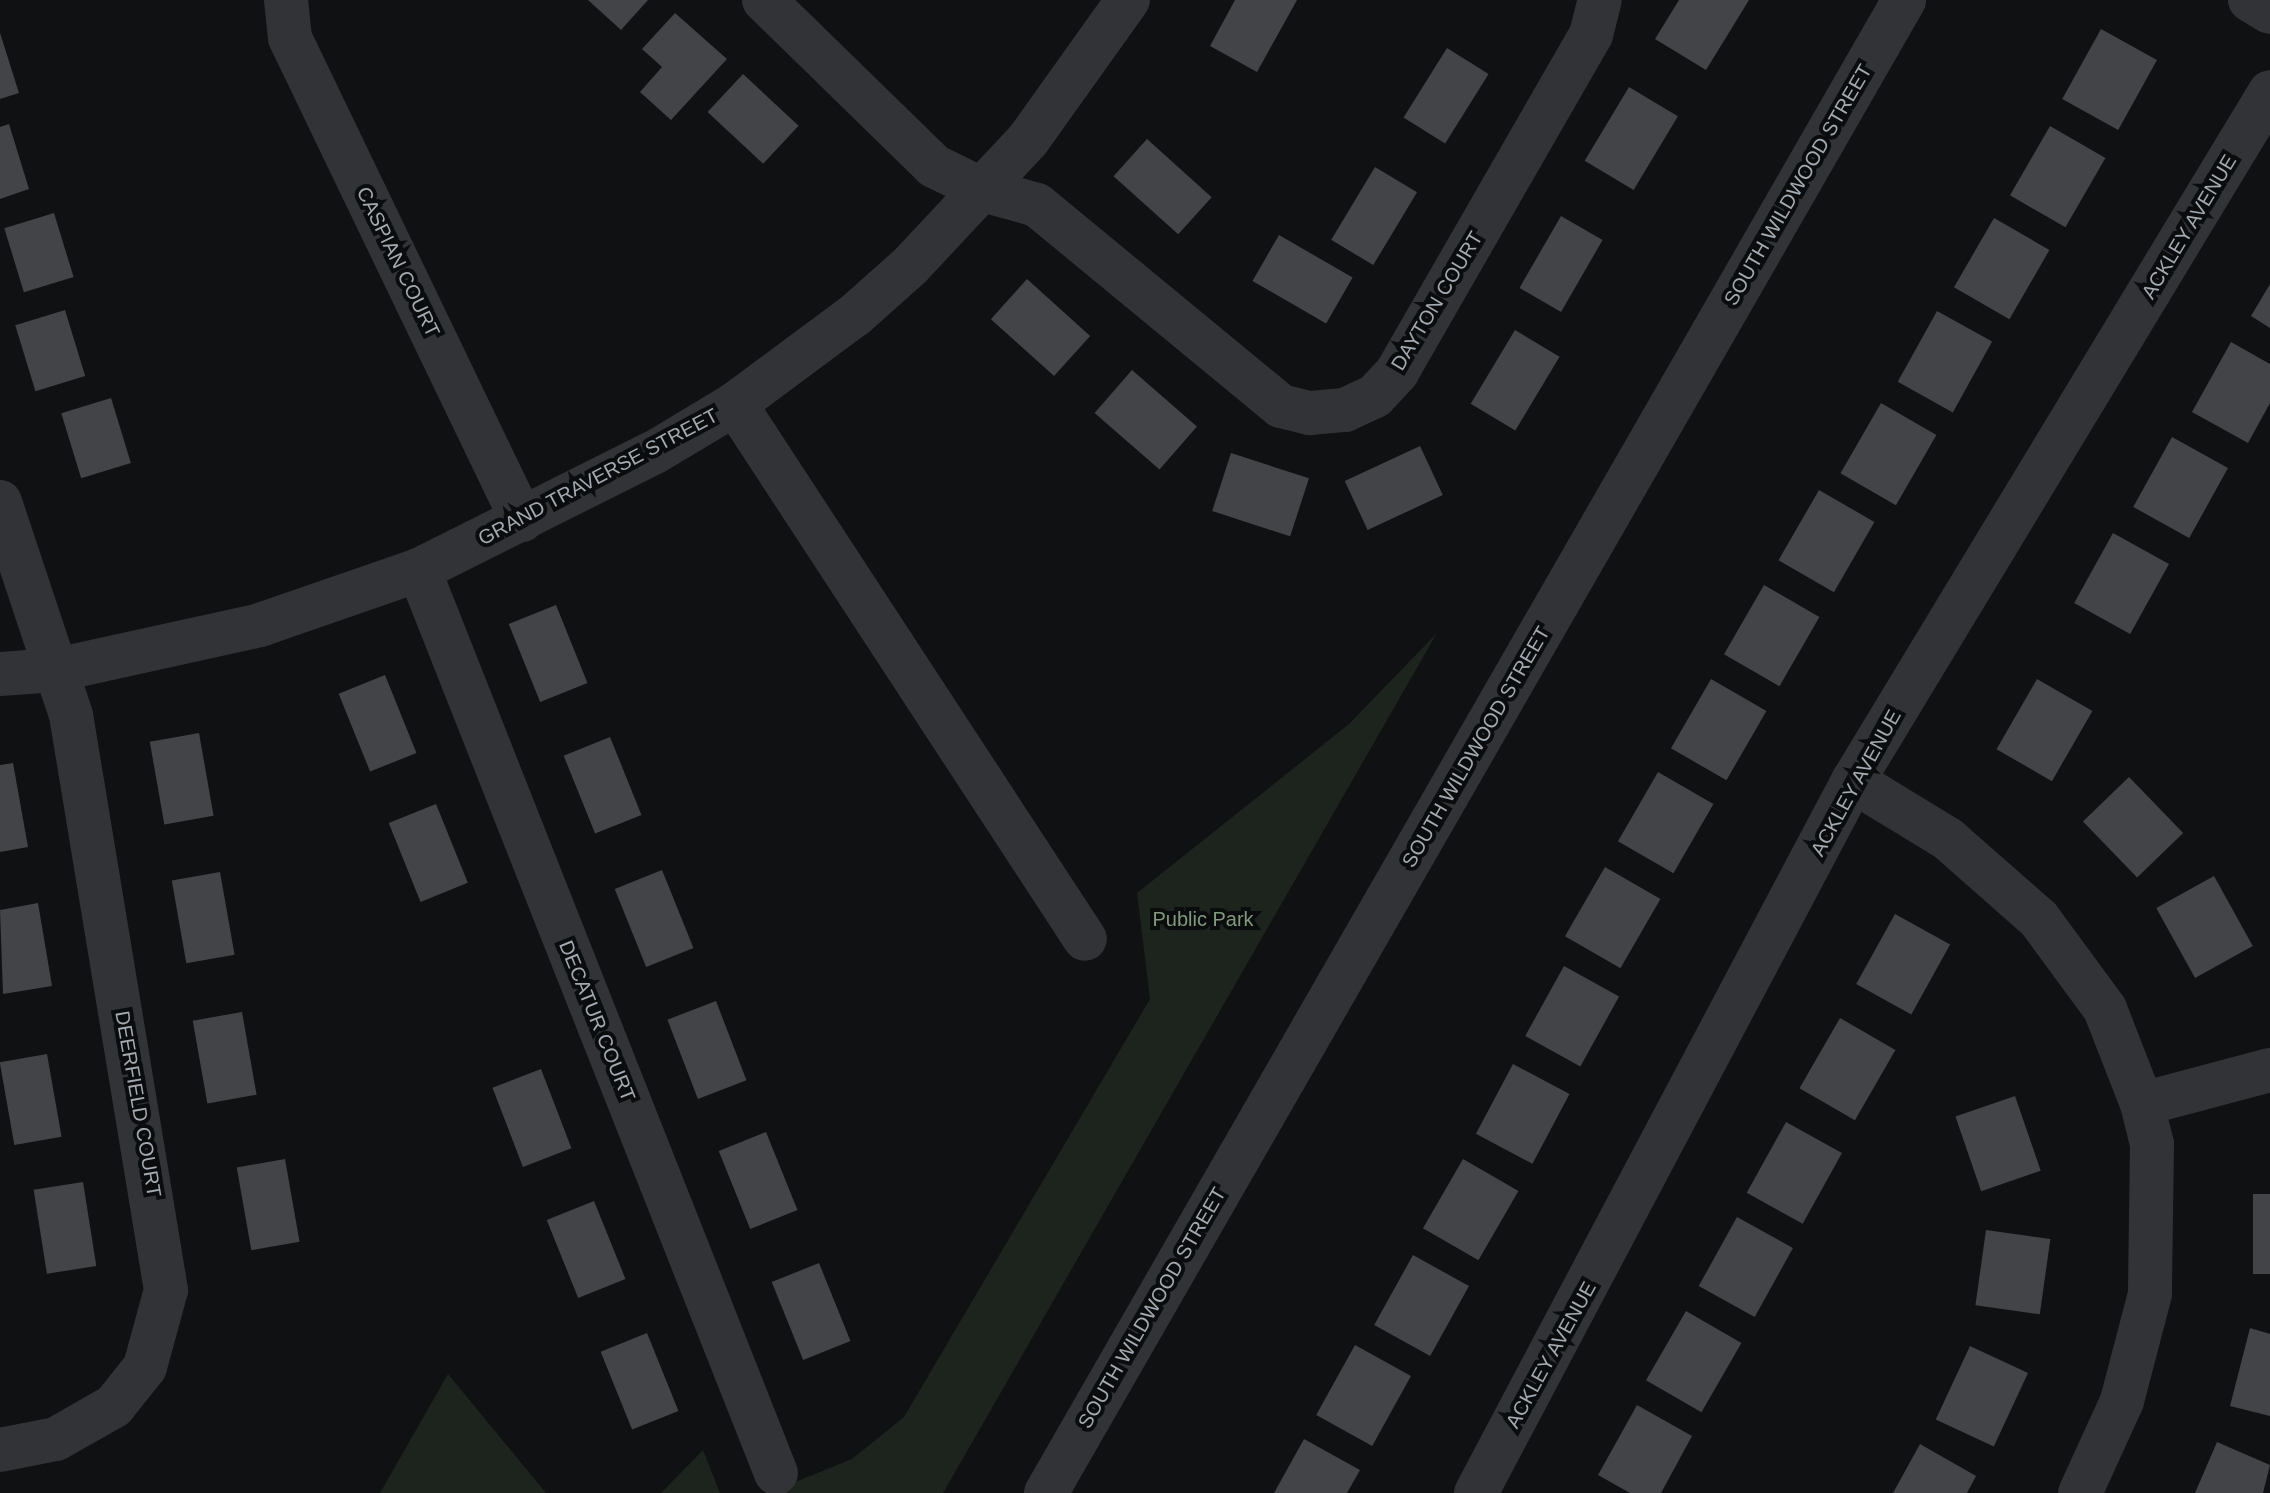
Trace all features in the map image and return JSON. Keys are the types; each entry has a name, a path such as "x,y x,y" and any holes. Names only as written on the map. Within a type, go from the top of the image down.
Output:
{"street":[{"name":"CASPIAN COURT","path":"286,0 290,38 522,520"},
{"path":"764,0 934,166 983,190"},
{"name":"GRAND TRAVERSE STREET","path":"0,674 56,670 260,625 419,570 522,520 735,404 855,315 983,190 1028,140 1128,0"},
{"name":"DAYTON COURT","path":"983,190 1037,205 1281,406 1310,413 1345,410 1375,396 1397,372 1591,35 1600,0"},
{"name":"SOUTH WILDWOOD STREET","path":"1046,1493 1904,0"},
{"path":"2250,0 2270,12"},
{"name":"ACKLEY AVENUE","path":"1476,1493 1853,781 2270,92"},
{"path":"735,404 1085,939"},
{"path":"0,502 56,670"},
{"name":"DECATUR COURT","path":"419,570 776,1473"},
{"name":"DEERFIELD COURT","path":"0,1450 56,1439 114,1406 145,1367 166,1290 74,731 56,670"},
{"path":"1853,781 1948,839 2039,919 2105,1009 2142,1104 2152,1144 2150,1294 2122,1401 2080,1493"},
{"path":"2142,1104 2270,1070"}],"green space":[{"name":"Public Park","path":"1437,633 943,1493 768,1493 852,1459 904,1417 1150,999 1137,893 1349,724"},
{"path":"448,1374 546,1493 380,1493"},
{"path":"703,1450 720,1493 661,1493"}],"building":[{"path":"588,0 648,0 621,30"},
{"path":"1235,0 1297,0 1257,72 1210,46"},
{"path":"1679,0 1749,0 1706,70 1655,39"},
{"path":"675,13 727,59 671,120 640,92 662,67 642,49"},
{"path":"2101,29 2157,60 2118,130 2062,99"},
{"path":"0,33 19,93 0,99"},
{"path":"1447,48 1489,74 1445,144 1404,118"},
{"path":"743,74 799,126 763,164 708,112"},
{"path":"1629,87 1678,116 1634,190 1585,161"},
{"path":"9,124 29,189 0,199 0,127"},
{"path":"2050,126 2105,158 2065,227 2010,195"},
{"path":"1147,139 1212,197 1178,234 1114,176"},
{"path":"1375,167 1417,192 1373,265 1331,240"},
{"path":"54,213 74,277 24,292 4,228"},
{"path":"1561,216 1603,240 1561,312 1520,288"},
{"path":"1994,218 2049,250 2009,319 1954,287"},
{"path":"1279,235 1353,278 1326,323 1252,281"},
{"path":"1027,279 1090,336 1054,376 991,319"},
{"path":"2270,284 2270,328 2251,316"},
{"path":"65,310 85,376 35,391 15,325"},
{"path":"1937,311 1992,342 1953,412 1898,382"},
{"path":"1515,330 1560,357 1515,430 1471,404"},
{"path":"2231,342 2270,364 2270,403 2248,443 2192,412"},
{"path":"1132,370 1197,426 1160,469 1095,413"},
{"path":"111,398 131,463 81,478 61,413"},
{"path":"1881,403 1936,435 1896,505 1840,473"},
{"path":"2172,437 2228,468 2189,538 2133,507"},
{"path":"1420,446 1443,495 1368,530 1345,481"},
{"path":"1231,453 1309,478 1290,536 1212,511"},
{"path":"1819,490 1874,522 1834,592 1778,560"},
{"path":"2113,533 2169,564 2130,634 2074,603"},
{"path":"1764,585 1819,617 1779,686 1724,654"},
{"path":"556,605 587,683 540,702 509,624"},
{"path":"385,675 416,753 370,772 339,694"},
{"path":"1711,679 1766,711 1726,780 1671,748"},
{"path":"2037,679 2092,711 2052,781 1996,749"},
{"path":"199,733 214,816 164,824 150,742"},
{"path":"610,737 641,815 595,834 564,756"},
{"path":"13,763 28,847 0,852 0,765"},
{"path":"1658,772 1713,804 1673,873 1618,841"},
{"path":"2129,777 2183,833 2137,878 2083,821"},
{"path":"436,804 468,883 421,902 389,823"},
{"path":"1605,867 1660,899 1620,968 1565,936"},
{"path":"662,870 693,948 646,967 615,889"},
{"path":"220,872 235,955 186,963 172,881"},
{"path":"2214,876 2253,946 2195,978 2156,908"},
{"path":"38,903 52,986 3,994 0,910"},
{"path":"1895,914 1950,945 1911,1015 1856,984"},
{"path":"1564,966 1619,997 1580,1067 1525,1036"},
{"path":"716,1001 746,1080 698,1099 667,1020"},
{"path":"242,1012 257,1095 207,1103 193,1021"},
{"path":"1840,1018 1895,1050 1855,1120 1800,1088"},
{"path":"47,1054 62,1137 14,1145 0,1062"},
{"path":"1513,1064 1570,1094 1532,1164 1476,1134"},
{"path":"541,1069 571,1148 523,1167 492,1088"},
{"path":"2015,1096 2041,1171 1981,1191 1955,1117"},
{"path":"1786,1122 1842,1153 1803,1224 1747,1193"},
{"path":"766,1132 797,1210 750,1229 719,1151"},
{"path":"285,1159 300,1242 251,1250 237,1168"},
{"path":"1463,1159 1518,1191 1478,1260 1423,1228"},
{"path":"83,1182 96,1266 47,1274 34,1190"},
{"path":"2253,1194 2270,1194 2270,1274 2253,1274"},
{"path":"594,1201 625,1279 578,1298 547,1220"},
{"path":"1737,1217 1793,1248 1755,1317 1699,1286"},
{"path":"1986,1230 2050,1239 2040,1314 1975,1305"},
{"path":"1413,1255 1469,1286 1430,1356 1374,1325"},
{"path":"819,1263 850,1341 803,1360 772,1282"},
{"path":"1686,1311 1741,1343 1701,1412 1646,1380"},
{"path":"2250,1328 2270,1334 2270,1416 2230,1406"},
{"path":"647,1333 678,1411 632,1430 601,1352"},
{"path":"1355,1345 1411,1376 1372,1446 1316,1415"},
{"path":"1970,1346 2028,1373 1994,1446 1936,1419"},
{"path":"1637,1405 1692,1436 1661,1493 1630,1493 1598,1475"},
{"path":"1304,1439 1360,1470 1347,1493 1274,1493"},
{"path":"2217,1442 2270,1465 2263,1493 2195,1493"},
{"path":"1920,1444 1976,1476 1967,1493 1893,1493"}]}
